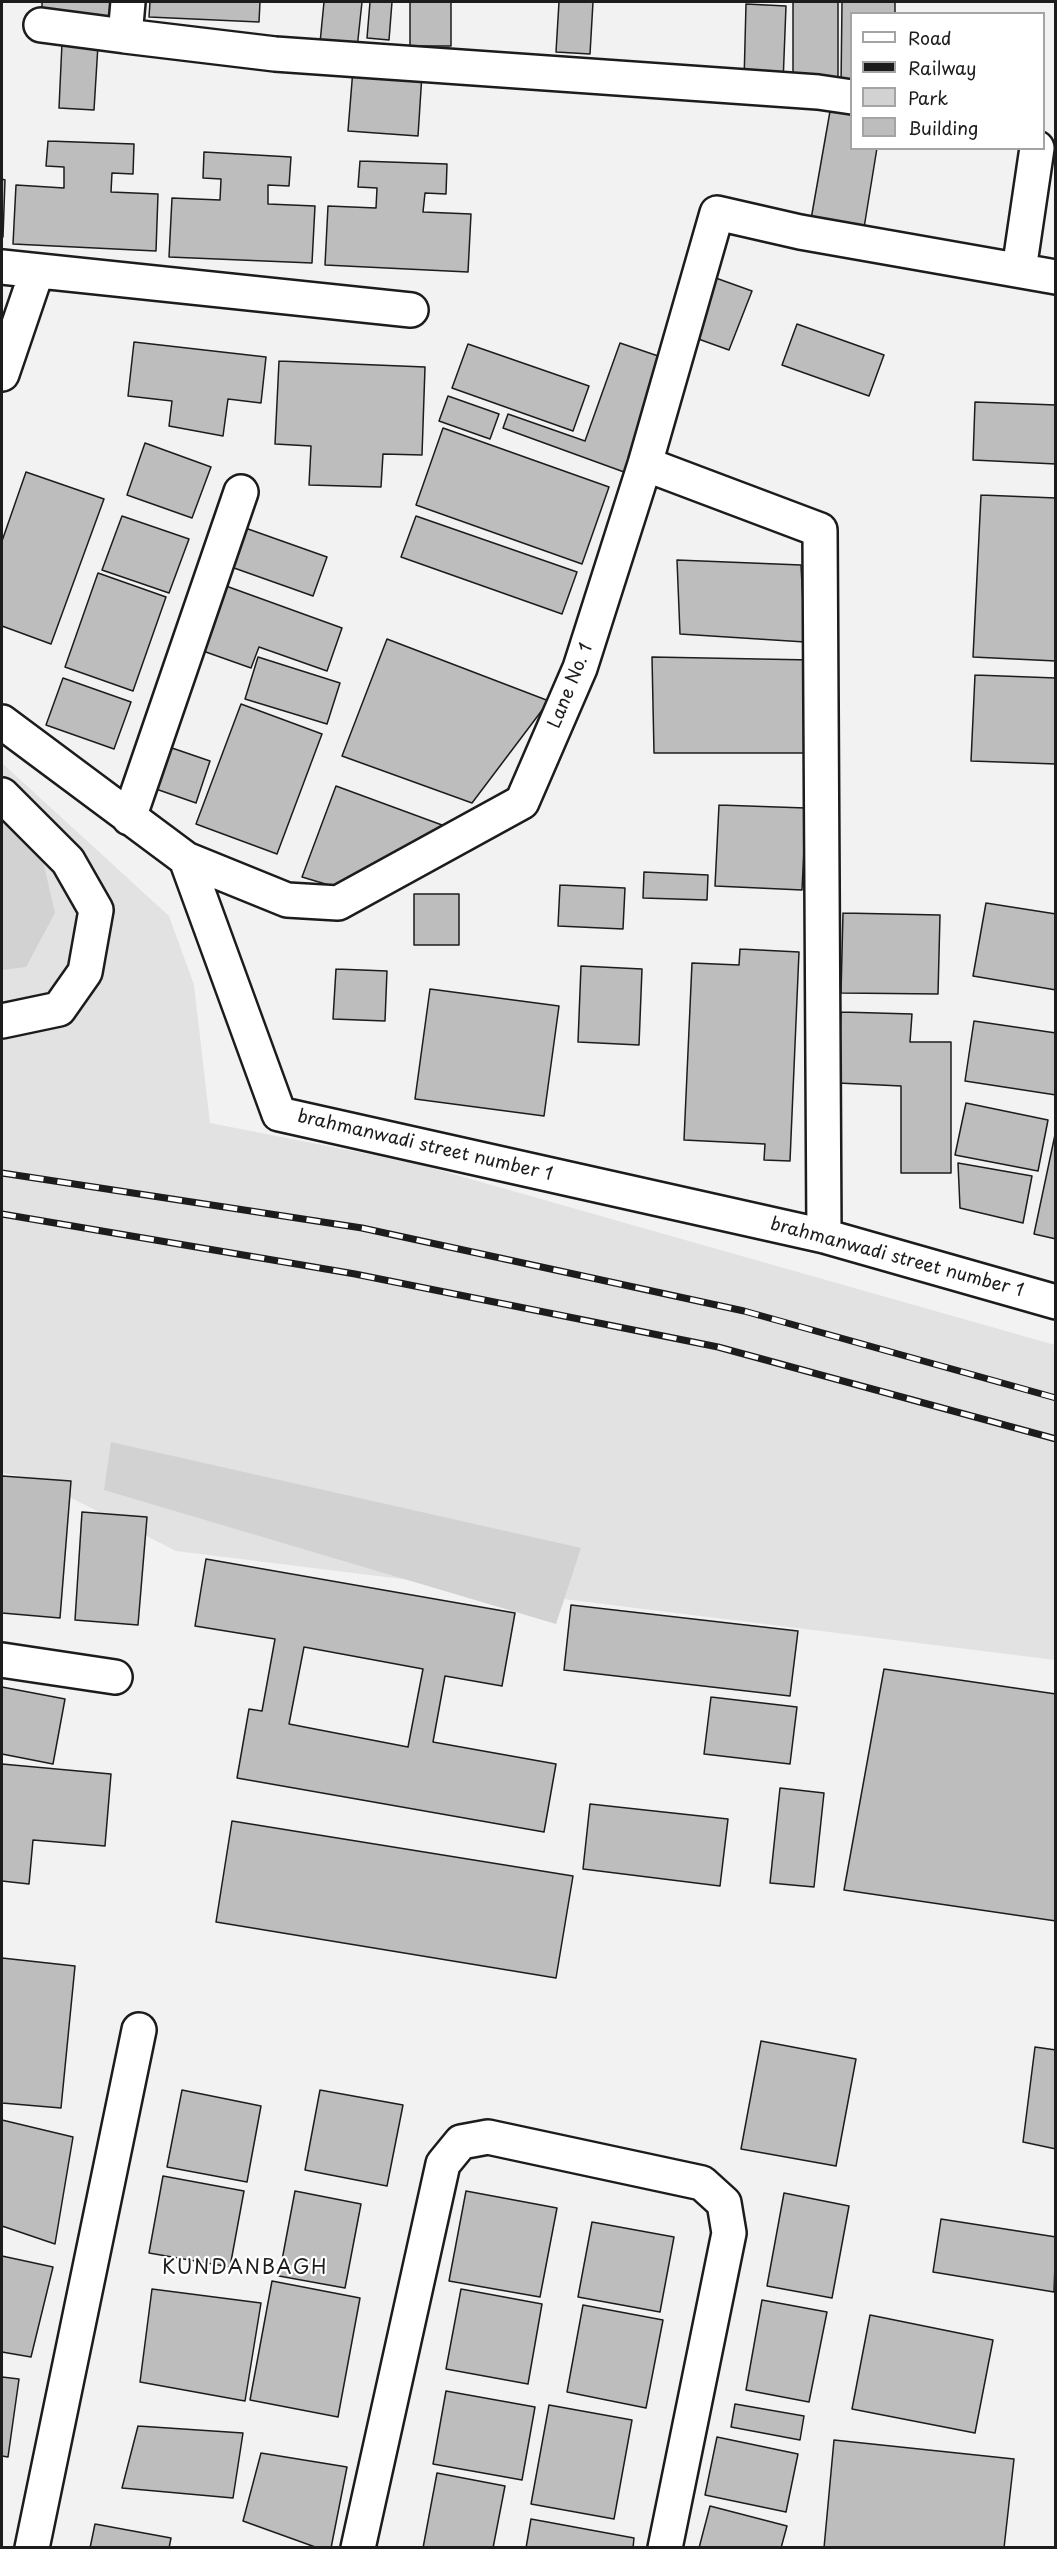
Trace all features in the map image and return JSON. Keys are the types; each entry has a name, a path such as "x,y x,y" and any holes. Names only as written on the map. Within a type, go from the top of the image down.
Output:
{"street":[{"path":"125,36 129,2"},
{"path":"41,25 275,54 850,97"},
{"path":"1037,150 1019,270 1056,277"},
{"name":"Lane No. 1","path":"186,859 287,900 338,903 522,802 580,668 645,464 717,213 800,231 1019,270"},
{"path":"2,267 411,310"},
{"path":"2,374 37,271"},
{"path":"645,464 820,530 824,1236"},
{"path":"129,818 241,492"},
{"path":"2,722 186,859"},
{"path":"2,795 68,861 96,910 85,972 59,1008 2,1021"},
{"name":"brahmanwadi street number 1","path":"186,859 279,1114 824,1236 1056,1302"},
{"path":"2,1660 116,1677"},
{"path":"32,2547 139,2030"},
{"path":"358,2547 443,2164 461,2142 488,2137 702,2183 724,2203 729,2233 665,2547"}],"shaded area":[{"path":"2,763 169,916 194,985 210,1123 414,1163 1055,1345 1055,1660 176,1551 32,1478 2,1473"}],"green space":[{"path":"2,807 36,831 55,913 26,967 2,970"},
{"path":"111,1442 581,1548 556,1624 104,1490"}],"building":[{"path":"42,2 115,2 115,16 42,15"},
{"path":"150,2 260,2 259,22 149,17"},
{"path":"324,2 362,2 356,58 319,53"},
{"path":"370,2 392,2 389,40 367,38"},
{"path":"410,2 451,2 451,46 410,46"},
{"path":"559,2 593,2 590,54 556,52"},
{"path":"793,2 838,2 838,84 793,84"},
{"path":"842,2 895,2 895,12 850,12 850,86 841,86"},
{"path":"746,4 786,6 783,83 744,82"},
{"path":"62,43 98,45 94,110 59,108"},
{"path":"353,69 422,74 418,136 348,131"},
{"path":"832,100 850,104 850,150 877,150 863,234 810,225"},
{"path":"48,141 134,144 133,174 112,173 111,192 158,194 156,251 13,244 16,185 64,188 64,167 46,166"},
{"path":"204,152 291,157 289,186 268,185 268,204 315,206 312,263 169,257 172,198 220,200 221,179 203,178"},
{"path":"360,161 447,164 446,194 425,193 423,212 471,214 468,272 325,265 328,206 376,208 377,188 358,187"},
{"path":"2,179 5,180 3,237 2,237"},
{"path":"713,277 752,291 729,350 690,336"},
{"path":"797,324 884,355 869,396 782,365"},
{"path":"134,342 266,357 261,403 228,399 223,436 169,426 172,401 128,396"},
{"path":"620,343 664,358 624,472 503,428 508,414 585,441"},
{"path":"468,344 589,386 573,431 452,388"},
{"path":"279,361 425,367 422,455 383,454 381,487 309,485 311,446 275,444"},
{"path":"448,396 499,414 490,439 439,421"},
{"path":"975,402 1056,405 1056,464 973,460"},
{"path":"443,428 609,487 582,564 416,505"},
{"path":"145,443 211,467 192,518 127,495"},
{"path":"26,472 104,499 51,644 2,626 2,541"},
{"path":"981,495 1056,498 1056,661 973,657"},
{"path":"122,516 189,539 169,593 102,570"},
{"path":"416,516 577,572 562,614 401,557"},
{"path":"234,524 327,557 313,596 220,563"},
{"path":"677,560 801,565 805,642 680,634"},
{"path":"98,573 166,597 133,691 65,667"},
{"path":"226,586 342,628 327,671 259,647 251,668 203,651"},
{"path":"387,639 549,701 472,803 342,756"},
{"path":"258,657 340,683 327,724 245,699"},
{"path":"652,657 813,660 809,753 654,753"},
{"path":"975,675 1056,678 1056,764 971,761"},
{"path":"63,678 131,702 114,749 46,725"},
{"path":"241,704 322,734 277,854 196,824"},
{"path":"172,748 210,761 196,803 156,789"},
{"path":"336,786 442,825 349,891 302,877"},
{"path":"719,805 806,808 802,890 715,886"},
{"path":"644,872 708,875 707,900 643,898"},
{"path":"560,885 625,888 623,929 558,926"},
{"path":"414,894 459,894 459,945 414,945"},
{"path":"986,903 1056,914 1056,990 973,976"},
{"path":"843,913 940,915 938,994 841,993"},
{"path":"740,949 799,952 790,1161 764,1160 765,1144 684,1140 692,963 739,965"},
{"path":"581,966 642,969 639,1045 578,1042"},
{"path":"336,969 387,971 385,1021 333,1019"},
{"path":"430,989 559,1006 544,1116 415,1099"},
{"path":"841,1012 912,1014 910,1042 951,1042 951,1173 901,1173 901,1086 838,1083"},
{"path":"974,1021 1056,1033 1056,1095 965,1081"},
{"path":"966,1103 1048,1120 1038,1171 955,1155"},
{"path":"1056,1130 1056,1239 1034,1234"},
{"path":"958,1163 1032,1176 1023,1223 960,1208"},
{"path":"2,1476 71,1481 60,1618 2,1613"},
{"path":"82,1512 147,1517 138,1625 75,1620"},
{"path":"206,1559 515,1613 502,1686 445,1676 433,1742 556,1764 544,1832 237,1778 249,1709 262,1711 275,1639 195,1626","holes":["304,1647 423,1669 408,1747 289,1724"]},
{"path":"571,1605 798,1631 790,1696 564,1670"},
{"path":"884,1669 1056,1694 1056,1921 844,1890"},
{"path":"2,1687 65,1699 53,1764 2,1754"},
{"path":"711,1697 797,1707 790,1764 704,1754"},
{"path":"2,1764 111,1774 105,1846 33,1840 29,1884 2,1881"},
{"path":"780,1788 824,1793 814,1887 770,1883"},
{"path":"590,1804 728,1819 720,1886 583,1869"},
{"path":"232,1821 573,1876 556,1978 216,1922"},
{"path":"2,1958 75,1966 61,2108 2,2103"},
{"path":"761,2041 856,2059 836,2166 741,2149"},
{"path":"1035,2047 1056,2050 1056,2149 1023,2142"},
{"path":"182,2090 261,2106 247,2182 167,2167"},
{"path":"320,2090 403,2105 387,2186 305,2170"},
{"path":"2,2120 73,2137 55,2244 2,2226"},
{"path":"163,2176 244,2191 230,2267 149,2253"},
{"path":"295,2191 361,2204 345,2288 279,2276"},
{"path":"466,2191 557,2208 540,2297 449,2281"},
{"path":"784,2193 849,2206 832,2298 767,2286"},
{"path":"941,2219 1056,2237 1054,2292 933,2272"},
{"path":"592,2222 674,2237 660,2312 578,2297"},
{"path":"2,2256 53,2267 31,2357 2,2352"},
{"path":"272,2281 360,2298 338,2417 250,2400"},
{"path":"152,2289 261,2303 245,2401 140,2382"},
{"path":"461,2289 542,2304 528,2384 446,2369"},
{"path":"762,2300 827,2312 809,2402 746,2390"},
{"path":"583,2305 663,2320 646,2408 567,2392"},
{"path":"870,2315 993,2340 975,2433 852,2409"},
{"path":"2,2377 19,2379 8,2457 2,2456"},
{"path":"446,2391 535,2407 522,2480 433,2464"},
{"path":"735,2404 804,2416 800,2440 731,2427"},
{"path":"549,2405 632,2420 614,2519 531,2504"},
{"path":"138,2426 243,2433 233,2498 122,2488"},
{"path":"717,2437 798,2454 786,2512 705,2495"},
{"path":"834,2440 1014,2459 1004,2548 824,2548"},
{"path":"261,2453 347,2467 331,2548 318,2548 243,2521"},
{"path":"437,2473 505,2486 493,2548 423,2548"},
{"path":"710,2506 787,2526 781,2548 699,2548"},
{"path":"531,2519 634,2538 633,2548 526,2548"},
{"path":"95,2524 171,2538 169,2548 90,2548"}],"railway":[{"path":"2,1173 362,1228 744,1311 1056,1398"},
{"path":"2,1214 355,1274 718,1347 1056,1439"}],"district":[{"name":"KUNDANBAGH","path":"245,2268"}]}
